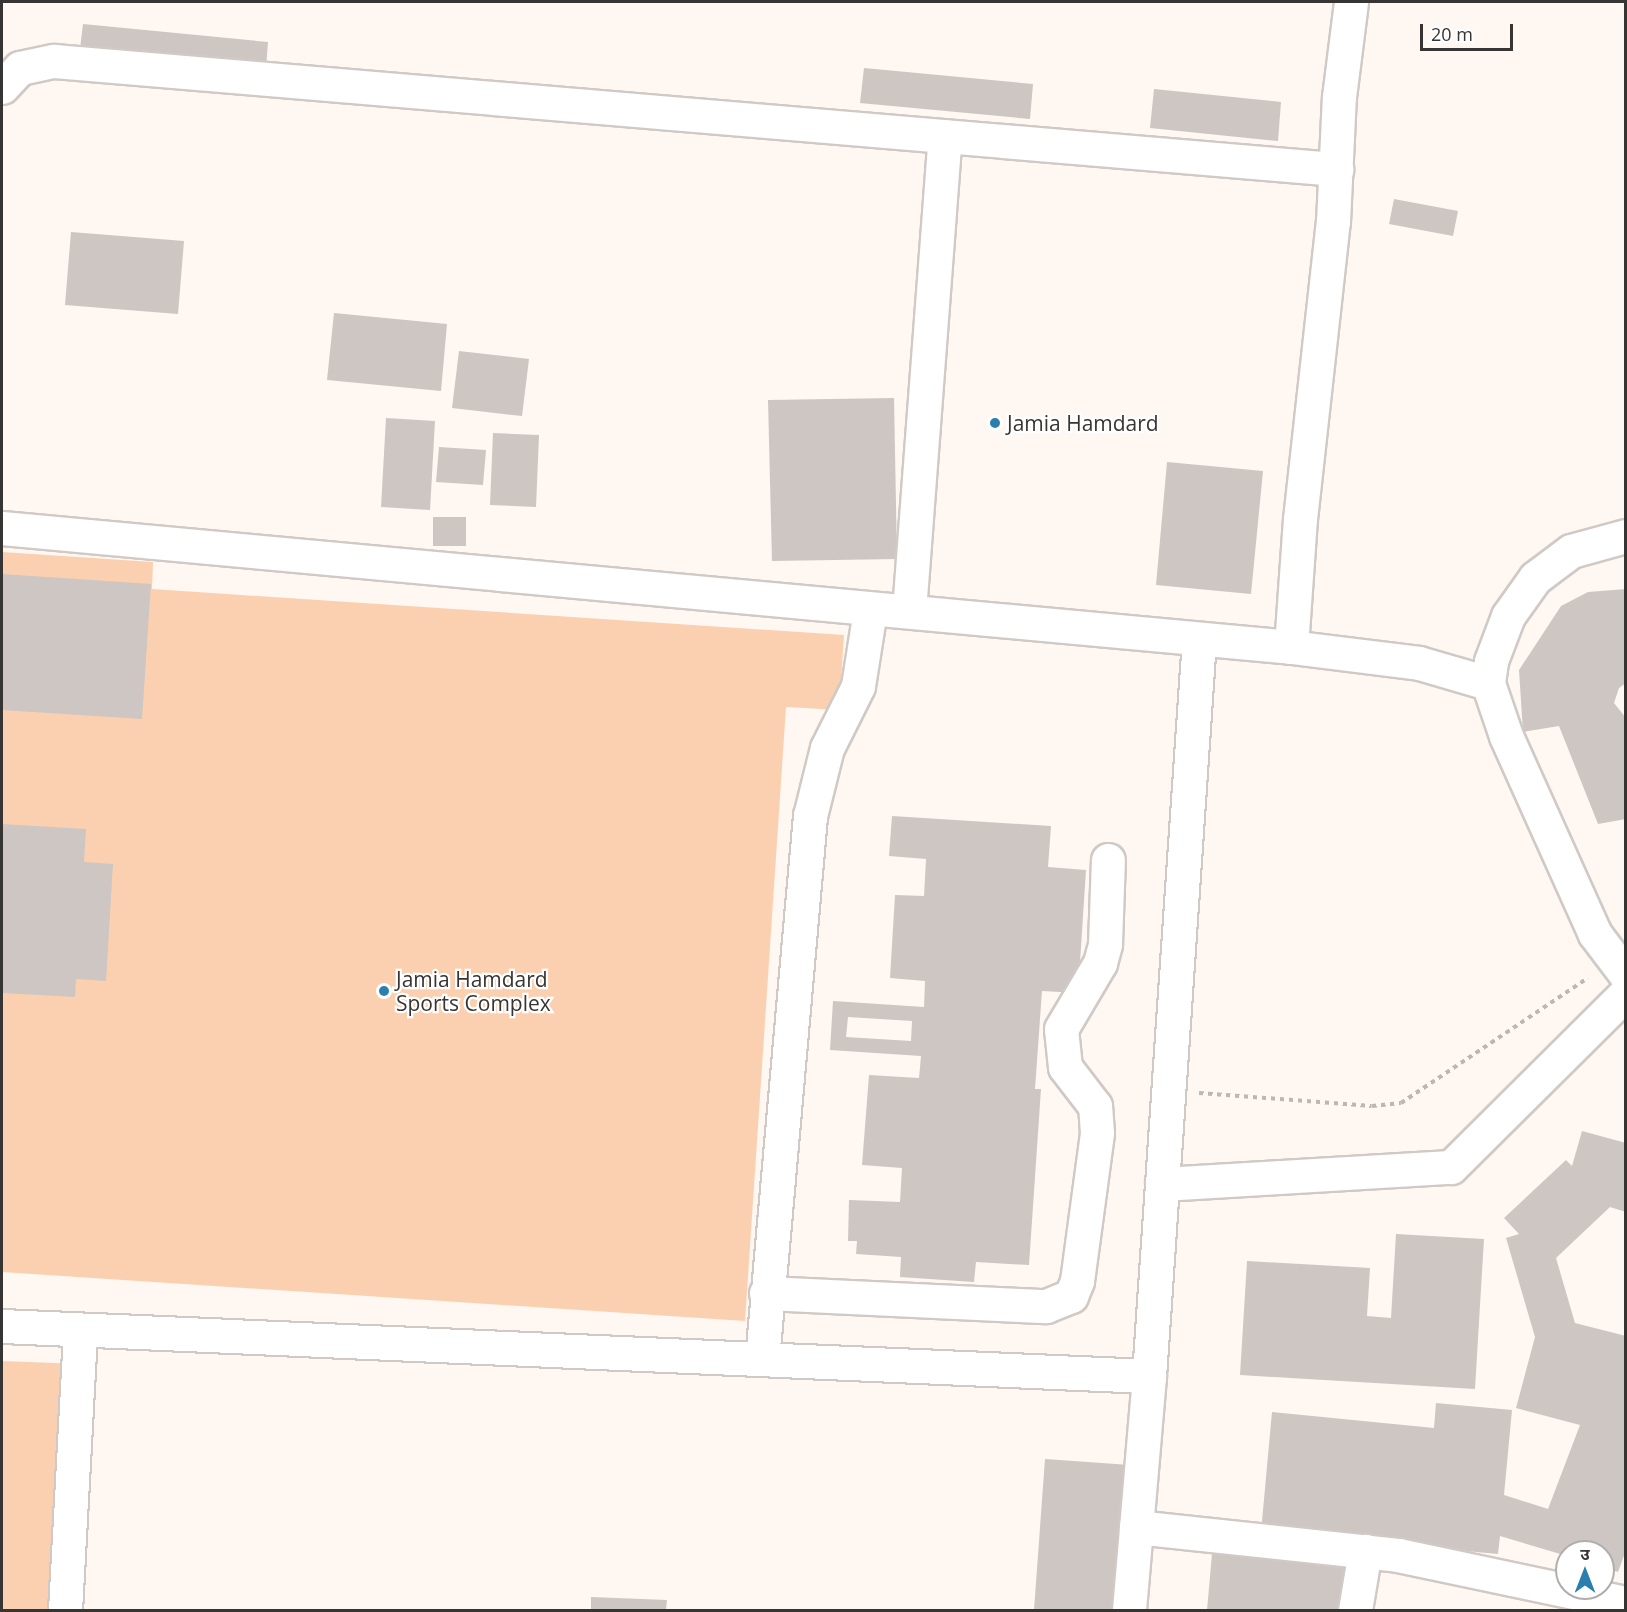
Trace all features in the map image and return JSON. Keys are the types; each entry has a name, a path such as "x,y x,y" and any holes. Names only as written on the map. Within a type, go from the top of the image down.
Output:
{"lane":[{"path":"1292,647 1300,519 1351,2"},
{"path":"2,87 20,68 54,61 1336,169"},
{"path":"909,611 945,136"},
{"path":"2,528 870,610 909,611 1292,647 1419,663 1488,683"},
{"path":"1620,968 1595,934 1506,736 1488,683 1491,661 1508,616 1535,578 1571,551 1626,536"},
{"path":"762,1359 766,1293 810,816 826,748 858,686 870,610"},
{"path":"1129,1611 1149,1376 1198,639"},
{"path":"766,1293 1046,1306 1071,1296 1077,1281 1096,1133 1095,1106 1065,1067 1061,1029 1100,963 1105,944 1108,860"},
{"path":"1162,1184 1451,1167 1626,993"},
{"path":"2,1326 1149,1376"},
{"path":"65,1611 80,1329"},
{"path":"1136,1527 1398,1555 1626,1603"},
{"path":"1355,1611 1365,1551"}],"path":[{"path":"1168,1091 1371,1106 1401,1103 1620,968"}],"shaded area":[{"name":"Jamia Hamdard Sports Complex","path":"2,552 153,562 152,589 844,635 839,710 786,707 745,1321 2,1272"},
{"path":"2,1361 81,1364 70,1610 2,1610"}],"building":[{"path":"83,24 268,42 266,68 80,49"},
{"path":"864,68 1033,84 1030,119 860,103"},
{"path":"1154,89 1281,102 1278,141 1150,128"},
{"path":"1394,199 1458,211 1453,236 1389,224"},
{"path":"71,232 184,241 178,314 65,305"},
{"path":"334,313 447,324 441,391 327,380"},
{"path":"459,351 529,359 522,416 452,408"},
{"path":"894,398 897,559 772,561 768,400"},
{"path":"386,418 435,421 430,510 381,507"},
{"path":"493,433 539,435 536,507 490,505"},
{"path":"439,447 486,450 483,485 436,482"},
{"path":"1167,462 1263,471 1251,594 1156,585"},
{"path":"433,517 466,517 466,546 433,546"},
{"path":"2,574 151,584 142,719 2,710"},
{"path":"1626,589 1626,683 1619,688 1614,703 1626,718 1626,819 1598,824 1559,726 1523,732 1519,670 1561,606 1588,592"},
{"path":"892,816 1051,826 1048,867 1086,870 1078,993 1042,991 1035,1089 1041,1089 1029,1265 976,1262 974,1282 900,1277 901,1257 856,1254 857,1241 848,1241 849,1200 900,1202 902,1168 862,1165 869,1075 919,1078 921,1056 830,1050 833,1001 924,1007 925,981 890,978 895,895 924,896 926,859 889,856","holes":["848,1017 912,1021 911,1041 846,1037"]},
{"path":"2,824 86,829 84,862 113,864 106,981 76,979 75,997 2,993"},
{"path":"1582,1131 1626,1143 1626,1212 1610,1207 1556,1258 1575,1323 1626,1336 1626,1550 1618,1572 1615,1571 1615,1540 1555,1540 1555,1552 1500,1536 1498,1554 1261,1532 1272,1412 1434,1428 1436,1403 1512,1410 1504,1495 1548,1509 1580,1425 1516,1408 1535,1337 1506,1238 1519,1234 1504,1218 1566,1160 1572,1166"},
{"path":"1396,1234 1484,1239 1475,1389 1240,1375 1247,1261 1370,1268 1367,1316 1391,1318"},
{"path":"1045,1459 1130,1465 1120,1610 1034,1610"},
{"path":"1213,1543 1275,1547 1275,1560 1348,1566 1344,1610 1207,1610"},
{"path":"591,1597 667,1600 666,1610 591,1610"}],"place":[{"name":"Jamia Hamdard","path":"995,423"},
{"name":"Jamia Hamdard Sports Complex","path":"384,991"}]}
